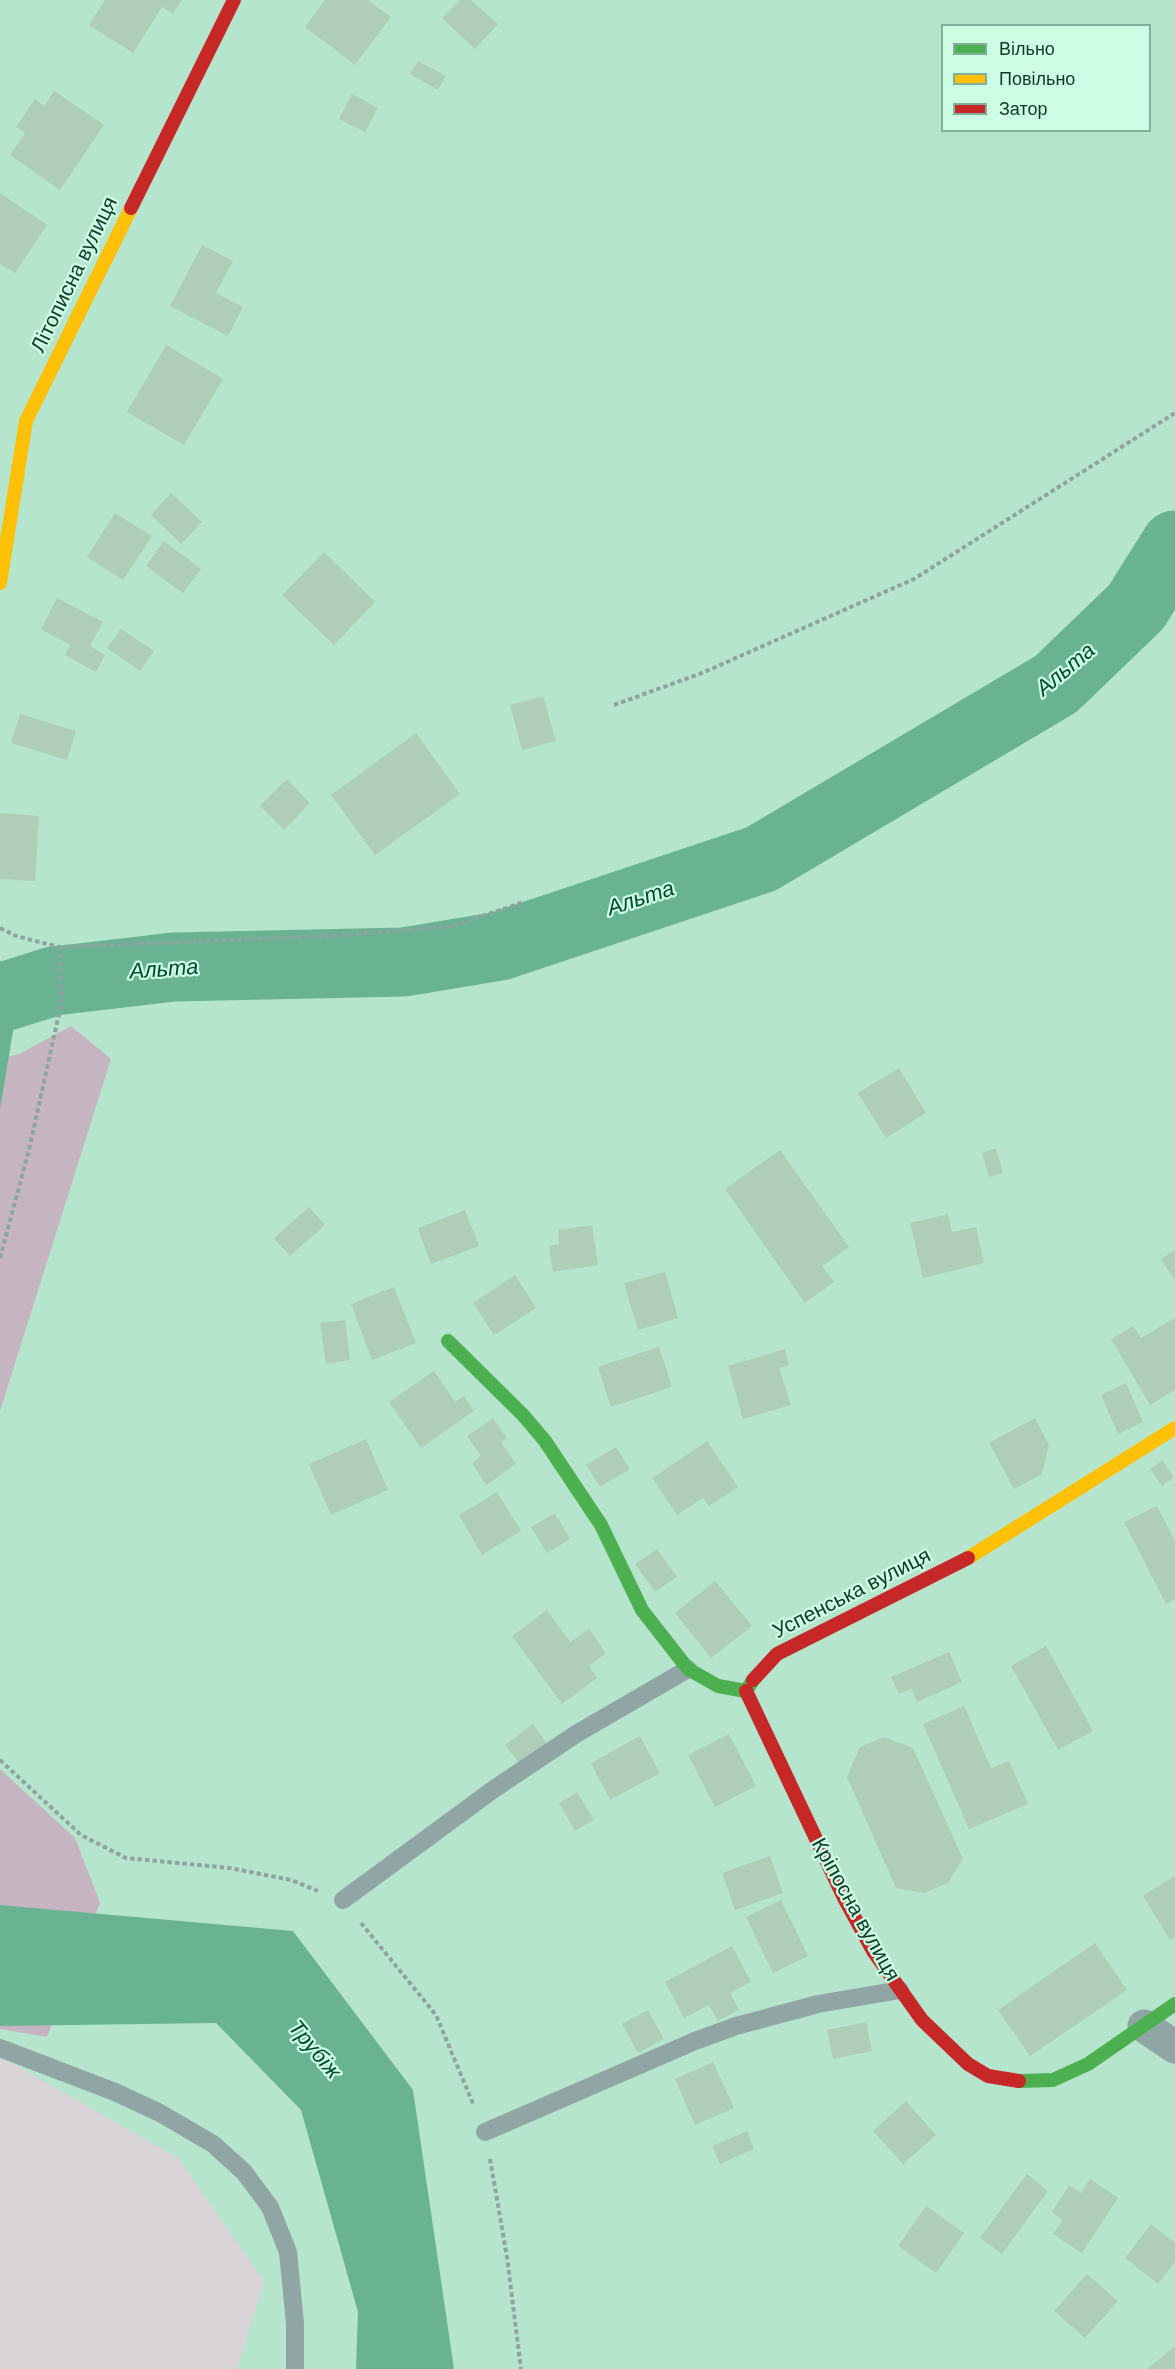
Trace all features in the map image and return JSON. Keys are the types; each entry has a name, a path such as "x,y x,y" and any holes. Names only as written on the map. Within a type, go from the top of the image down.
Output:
{"street":[{"name":"Літописна вулиця","path":"0,583 26,422 234,0"},
{"path":"448,1341 523,1415 545,1441 601,1525 642,1610 688,1669 718,1686 746,1691"},
{"name":"Успенська вулиця","path":"746,1691 762,1668 777,1654 828,1626 949,1569 1025,1524 1175,1428"},
{"name":"Кріпосна вулиця","path":"746,1691 845,1900 873,1951 900,1990 944,2044 968,2064 988,2076 1011,2082 1053,2080 1073,2073 1175,2004"},
{"path":"1144,2026 1175,2047"}],"lane":[{"path":"343,1900 494,1789 576,1734 688,1669"},
{"path":"485,2132 695,2041 736,2026 818,2004 900,1990"},
{"path":"0,2048 115,2092 160,2113 213,2144 244,2172 270,2207 288,2252 296,2323 295,2369"}],"path":[{"path":"614,705 702,673 914,579 1175,413"},
{"path":"0,928 15,936 59,947 328,936 453,926 524,902"},
{"path":"0,1258 29,1150 62,1000 59,947"},
{"path":"0,1760 81,1835 126,1858 230,1868 291,1880 343,1900 436,2015 485,2132 507,2257 521,2369"}],"shaded area":[{"path":"71,1026 111,1059 0,1411 0,1059 19,1054"},
{"path":"0,1769 75,1838 100,1903 47,2037 0,2029"},
{"path":"0,2056 178,2158 264,2281 237,2369 0,2369"}],"water":[{"path":"0,961 47,972 45,994 16,1013 0,1109"},
{"name":"Трубіж","path":"0,1905 293,1931 413,2090 454,2369 356,2369 358,2312 301,2110 216,2023 0,2026"}],"building":[{"path":"105,0 182,0 173,14 162,7 133,53 89,25"},
{"path":"325,0 368,0 391,17 355,65 305,27"},
{"path":"460,0 471,0 498,24 475,49 442,18"},
{"path":"418,61 446,76 438,90 410,74"},
{"path":"54,91 104,125 60,190 10,155 25,133 16,127 35,99 44,106"},
{"path":"352,94 378,108 365,132 339,119"},
{"path":"0,193 47,225 15,273 0,264"},
{"path":"202,245 233,261 216,293 243,307 228,336 170,306"},
{"path":"166,345 223,379 184,445 127,412"},
{"path":"171,493 202,522 181,544 151,515"},
{"path":"115,513 152,536 123,580 87,557"},
{"path":"164,541 201,569 183,593 146,566"},
{"path":"324,552 375,602 334,645 282,595"},
{"path":"57,598 103,622 90,646 105,655 96,672 65,655 70,645 41,629"},
{"path":"121,629 154,651 140,671 107,648"},
{"path":"543,696 556,741 522,750 510,705"},
{"path":"20,714 76,731 67,760 11,743"},
{"path":"416,733 460,794 375,855 331,795"},
{"path":"287,779 310,803 284,830 260,806"},
{"path":"0,813 39,816 35,881 0,879"},
{"path":"899,1068 926,1113 886,1138 858,1093"},
{"path":"996,1148 1003,1173 989,1177 982,1153"},
{"path":"780,1150 849,1247 822,1266 834,1282 805,1303 725,1189"},
{"path":"309,1207 325,1225 290,1256 274,1238"},
{"path":"465,1210 479,1246 431,1264 418,1228"},
{"path":"948,1214 952,1232 976,1227 984,1263 923,1278 910,1223"},
{"path":"592,1225 598,1265 553,1272 549,1246 559,1244 558,1230"},
{"path":"1175,1250 1175,1281 1161,1259"},
{"path":"665,1272 678,1318 638,1330 624,1283"},
{"path":"515,1275 536,1308 494,1335 473,1303"},
{"path":"394,1287 416,1343 372,1360 351,1304"},
{"path":"1175,1318 1175,1390 1150,1405 1111,1339 1133,1326 1141,1338"},
{"path":"345,1320 350,1360 326,1364 320,1323"},
{"path":"659,1347 672,1387 611,1407 598,1367"},
{"path":"785,1349 789,1365 779,1368 791,1405 743,1419 728,1366"},
{"path":"434,1371 455,1402 464,1396 474,1411 421,1448 389,1402"},
{"path":"1126,1383 1143,1422 1118,1434 1101,1395"},
{"path":"493,1418 507,1438 501,1442 516,1464 486,1485 472,1463 481,1456 467,1436"},
{"path":"1035,1418 1049,1445 1042,1474 1014,1489 989,1443"},
{"path":"366,1439 388,1490 331,1515 309,1464"},
{"path":"707,1441 738,1487 709,1506 703,1498 677,1515 652,1478"},
{"path":"616,1447 630,1469 600,1487 586,1465"},
{"path":"1162,1460 1174,1477 1162,1486 1150,1469"},
{"path":"497,1492 521,1531 482,1555 459,1515"},
{"path":"1157,1506 1175,1541 1175,1599 1166,1604 1124,1522"},
{"path":"555,1513 570,1539 547,1553 531,1527"},
{"path":"657,1549 677,1577 655,1592 635,1564"},
{"path":"715,1581 752,1626 711,1658 675,1613"},
{"path":"547,1610 570,1642 589,1629 606,1653 589,1666 597,1678 562,1704 512,1636"},
{"path":"1046,1646 1093,1731 1058,1750 1011,1666"},
{"path":"949,1652 962,1682 917,1702 911,1689 899,1694 891,1677"},
{"path":"964,1706 991,1768 1009,1761 1028,1804 969,1829 923,1724"},
{"path":"533,1724 547,1744 520,1764 505,1745"},
{"path":"729,1734 756,1786 715,1807 688,1755"},
{"path":"640,1736 660,1773 610,1800 591,1763"},
{"path":"884,1737 913,1748 963,1859 948,1883 924,1893 896,1888 847,1777 860,1747"},
{"path":"577,1792 594,1820 575,1831 559,1803"},
{"path":"770,1856 783,1893 735,1910 722,1873"},
{"path":"1175,1876 1175,1937 1170,1940 1143,1896"},
{"path":"781,1900 808,1956 773,1973 746,1917"},
{"path":"1095,1943 1127,1990 1030,2056 998,2010"},
{"path":"732,1946 751,1982 730,1993 739,2010 718,2021 709,2005 684,2018 665,1982"},
{"path":"648,2010 664,2039 638,2053 622,2024"},
{"path":"866,2022 872,2051 833,2059 827,2030"},
{"path":"713,2062 734,2108 695,2125 675,2079"},
{"path":"906,2101 936,2135 903,2164 873,2131"},
{"path":"747,2131 754,2149 720,2164 712,2146"},
{"path":"1027,2174 1048,2191 1002,2254 980,2238"},
{"path":"1090,2179 1118,2198 1082,2253 1053,2234 1063,2220 1052,2212 1069,2185 1081,2193"},
{"path":"926,2206 964,2233 936,2273 898,2246"},
{"path":"1151,2224 1175,2243 1175,2262 1158,2284 1125,2258"},
{"path":"1087,2274 1118,2301 1085,2338 1054,2311"},
{"path":"1175,2346 1175,2369 1147,2369"}],"waterway":[{"name":"Альта","path":"0,998 54,981 174,967 404,962 500,946 761,859 1056,684 1136,607 1175,545"}],"traffic: fast":[{"path":"448,1341 523,1415 545,1441 601,1525 642,1610 688,1669 718,1686 746,1691 753,1680"},
{"path":"1019,2081 1053,2080 1088,2064 1175,2004"}],"traffic: slow":[{"path":"0,583 26,421 131,208"},
{"path":"968,1558 1175,1428"}],"traffic: jam":[{"path":"131,208 234,0"},
{"path":"753,1680 777,1654 968,1558"},
{"path":"746,1691 845,1900 873,1951 922,2020 968,2064 988,2076 1019,2081"}]}
